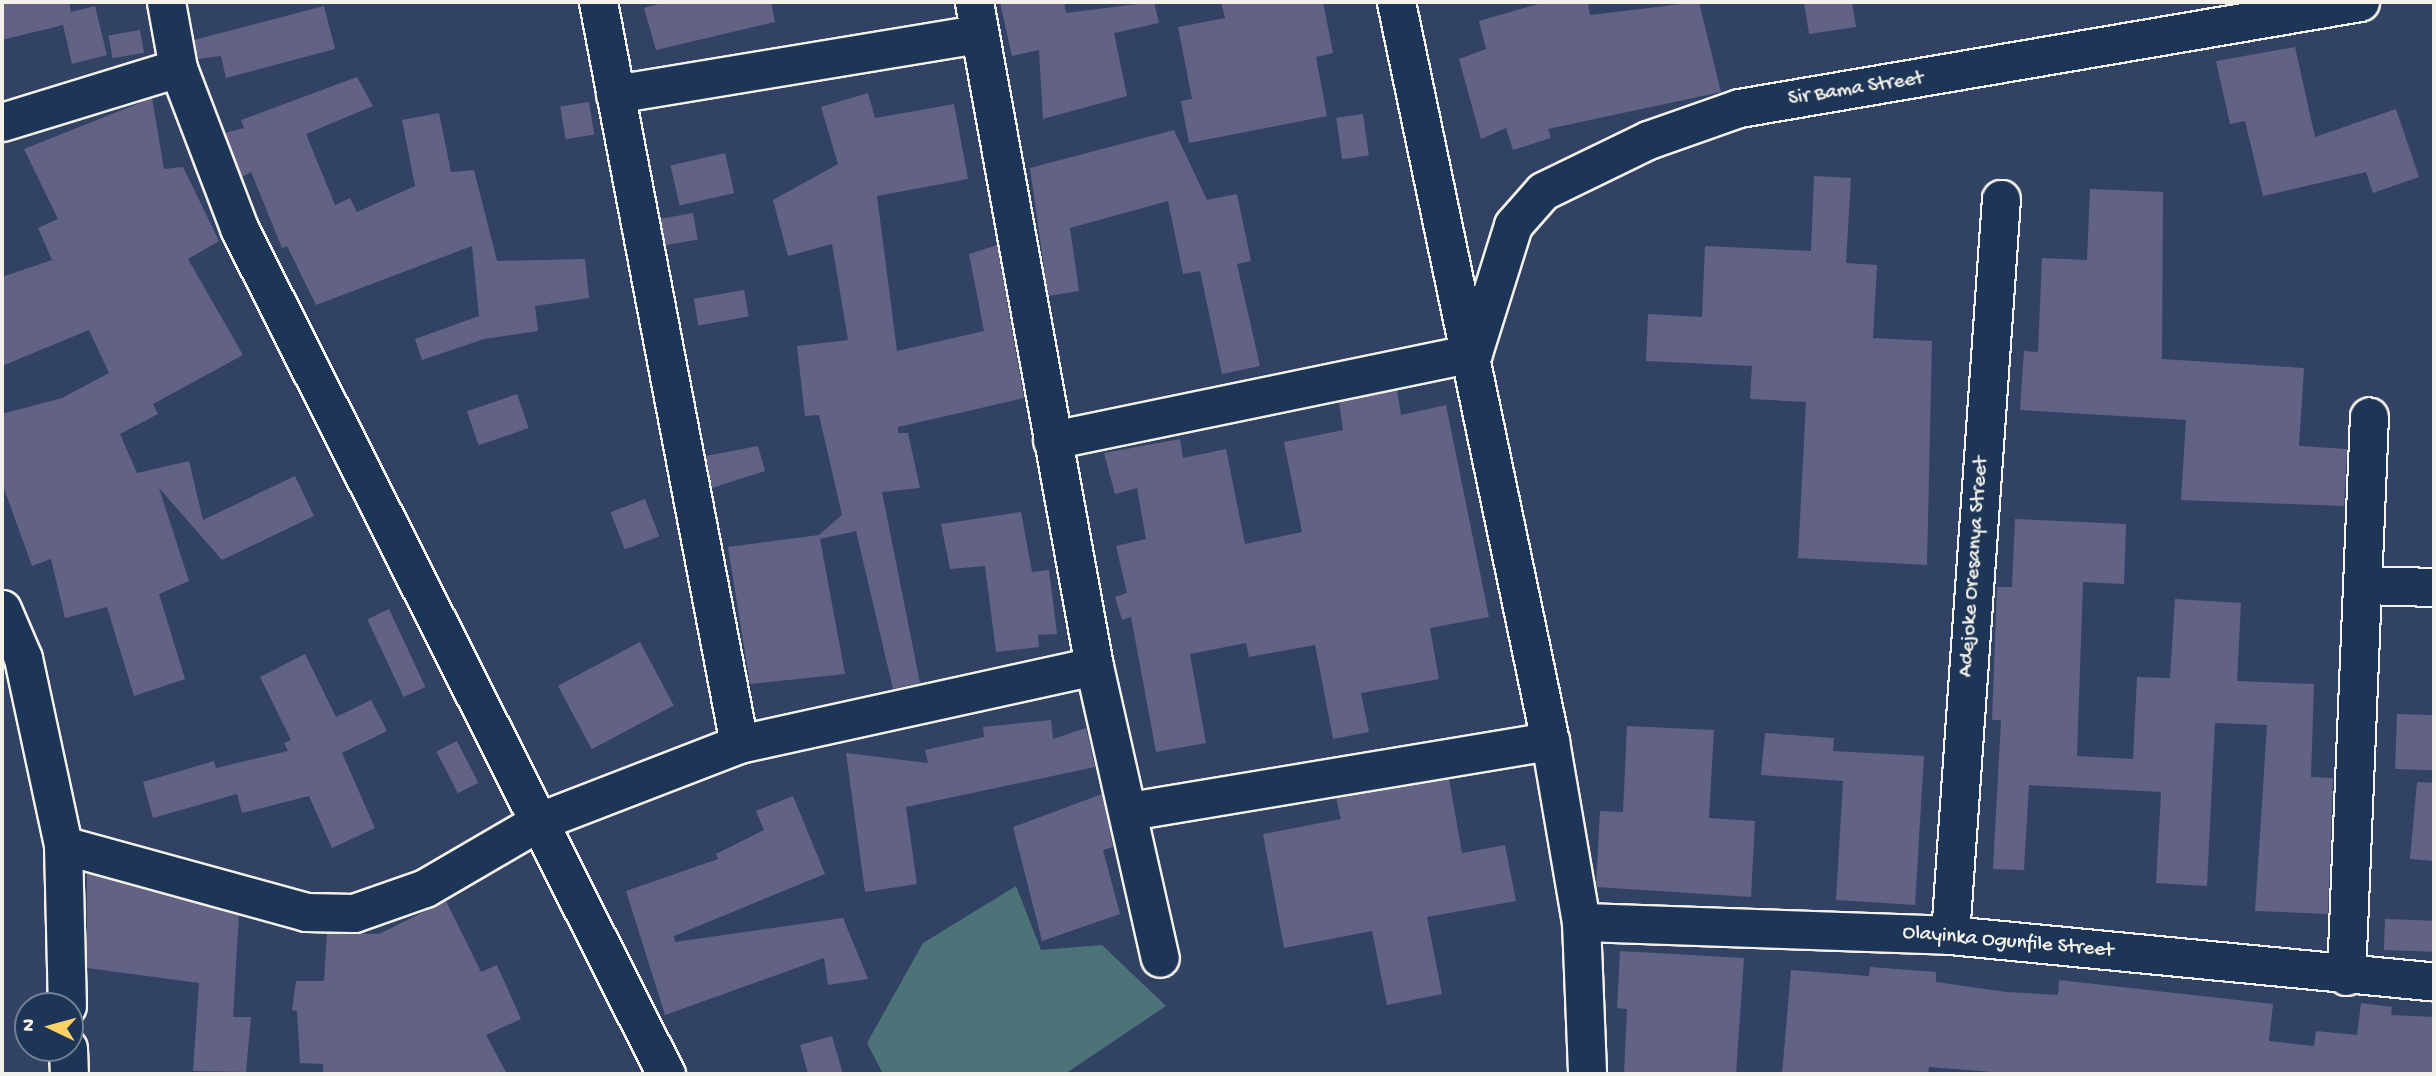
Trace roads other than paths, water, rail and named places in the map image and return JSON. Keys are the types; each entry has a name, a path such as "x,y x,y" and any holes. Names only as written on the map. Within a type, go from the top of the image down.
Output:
{"street":[{"path":"166,2 178,68 239,228 443,641 542,820 666,1074"},
{"path":"598,2 739,744"},
{"path":"1396,2 1473,353 1550,741 1581,922 1587,1074"},
{"name":"Sir Bama Street","path":"1473,353 1513,225 1543,191 1648,140 1739,108 2360,2"},
{"path":"615,93 976,18 1094,666 1130,811 1160,958"},
{"path":"2,122 178,68"},
{"name":"Adejoke Oresanya Street","path":"1950,934 2001,199"},
{"path":"1052,439 1473,353"},
{"path":"2346,976 2370,416"},
{"path":"2362,585 2434,587"},
{"path":"2,609 23,658 63,845 67,992"},
{"path":"63,845 306,912 354,913 425,888 542,820 739,744 1094,666"},
{"path":"1130,811 1550,741"},
{"name":"Olayinka Ogunfile Street","path":"1581,922 1950,934 2346,976 2434,982"}]}
